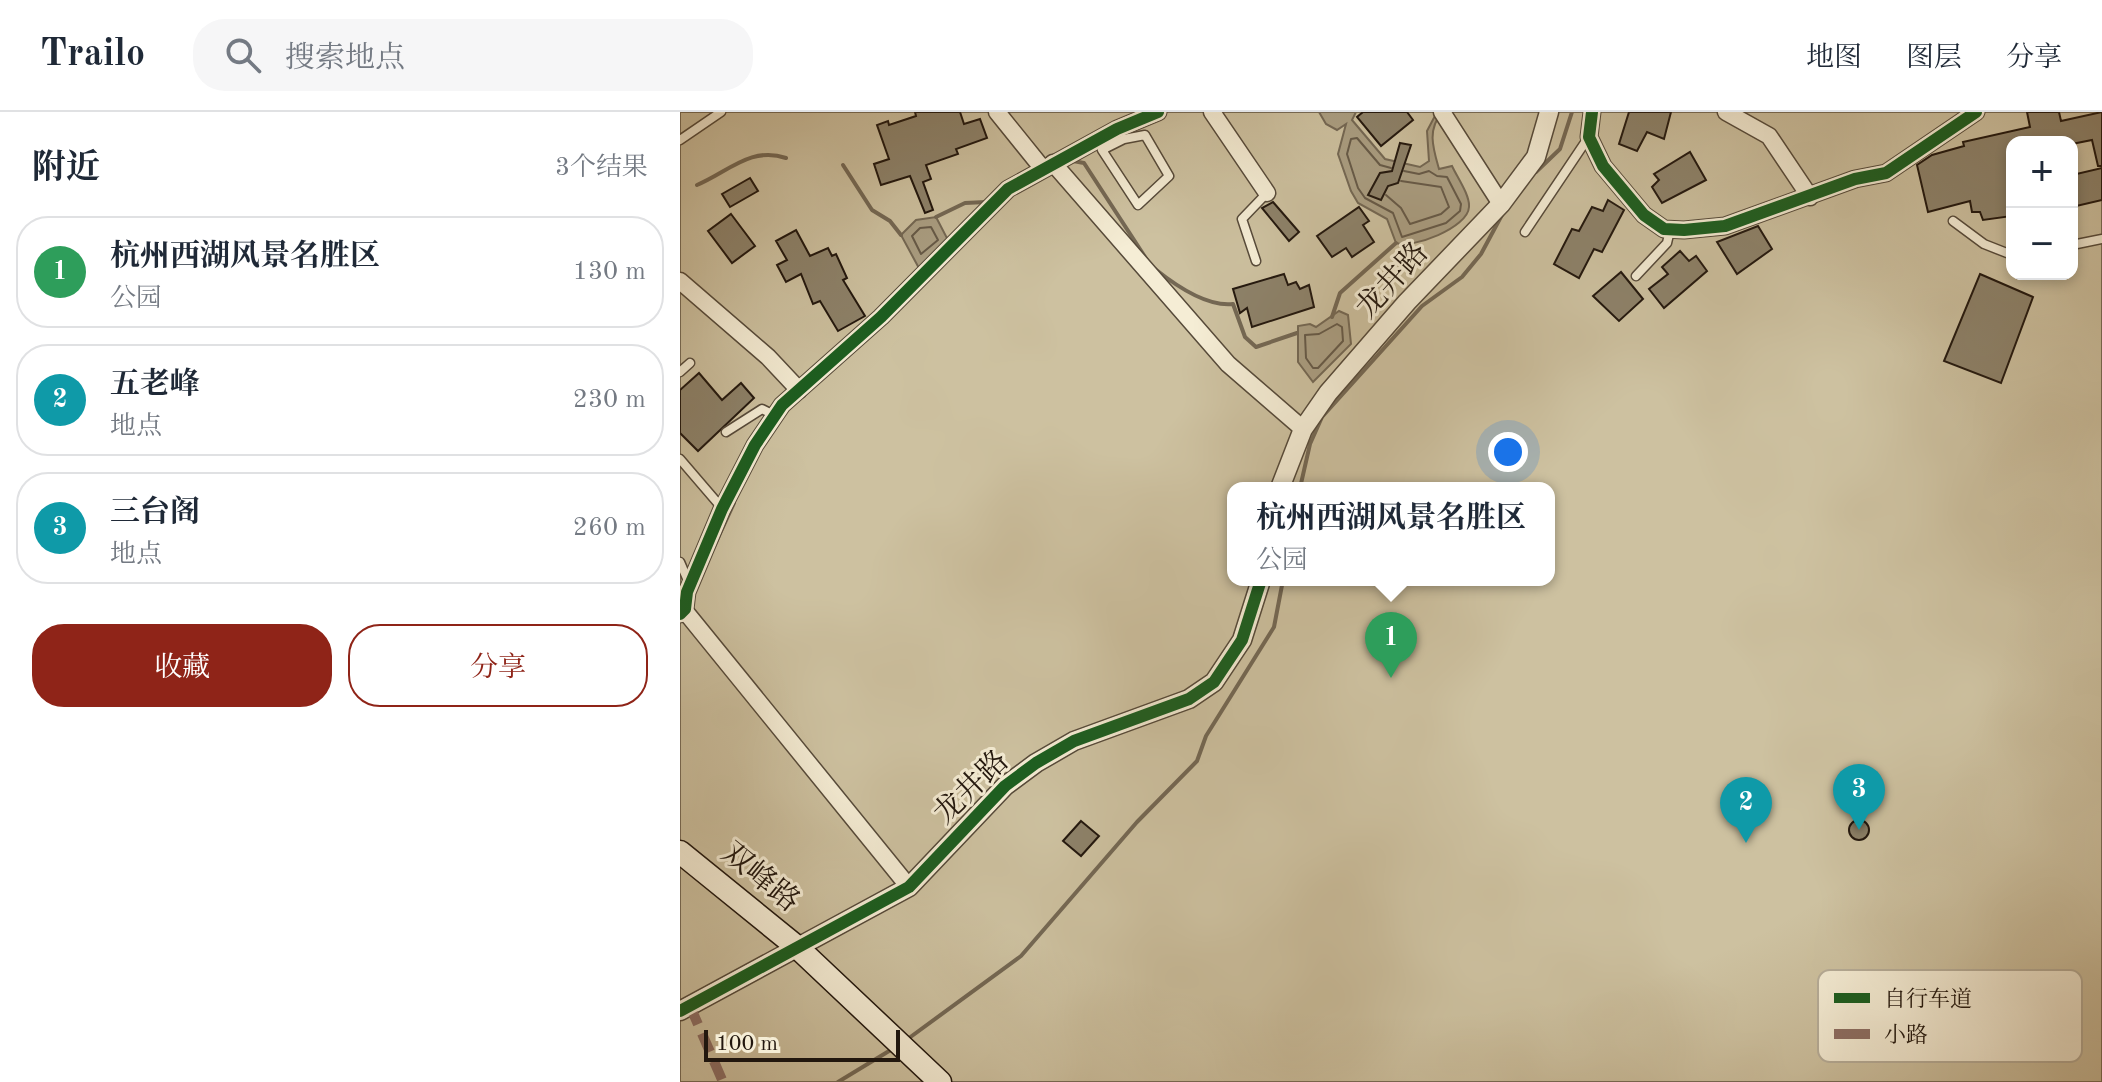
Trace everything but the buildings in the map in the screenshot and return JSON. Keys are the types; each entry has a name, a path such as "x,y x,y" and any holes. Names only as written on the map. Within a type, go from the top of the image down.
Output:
{"main road":[{"name":"双峰路","path":"680,852 797,947 940,1082"}],"street":[{"path":"997,112 1055,168 1228,364 1303,429"},
{"path":"909,887 682,609 722,509 775,416 799,390 881,317 993,203 1158,112"},
{"path":"1212,112 1267,193"},
{"path":"1442,112 1501,204"},
{"name":"龙井路","path":"1282,482 1303,429 1328,393 1407,302 1501,204 1536,157 1549,112"},
{"path":"1592,112 1589,137 1603,166 1644,215 1670,229 1725,226 1855,179 1886,173 1976,112"},
{"path":"1726,112 1769,136 1810,197"},
{"path":"680,281 768,357 799,390"},
{"name":"龙井路","path":"680,1011 909,887 1005,786 1036,763 1074,741 1189,699 1214,682 1242,640 1259,586"}],"lane":[{"path":"680,140 721,112"},
{"path":"1120,134 1145,135 1169,176 1138,205 1102,150 1120,134"},
{"path":"1525,232 1589,137"},
{"path":"1256,261 1242,219 1267,193"},
{"path":"1953,221 1984,244 2006,253"},
{"path":"1636,276 1667,243 1670,229"},
{"path":"2078,244 2102,239"},
{"path":"680,372 690,363"},
{"path":"726,432 762,409 775,416"},
{"path":"680,459 722,509"},
{"path":"680,562 690,586"}],"shaded area":[{"path":"680,112 2102,112 2102,1082 680,1082"}],"water":[{"path":"1319,112 1356,112 1352,120 1385,159 1420,167 1429,161 1427,131 1437,112 1442,112 1433,132 1435,154 1439,169 1452,166 1463,186 1469,202 1466,215 1450,229 1426,240 1396,243 1387,219 1358,203 1351,191 1338,154 1346,124 1337,130 1326,124"},
{"path":"936,217 949,242 920,270 901,235 916,220"},
{"path":"1339,311 1348,315 1351,344 1313,382 1298,362 1298,326 1310,324 1316,327"}],"waterway":[{"path":"1536,172 1560,149 1572,112"},
{"path":"697,185 751,158 762,155 786,158"},
{"path":"1073,161 1084,163 1147,260"},
{"path":"843,165 872,210 890,221 901,235"},
{"path":"936,217 965,203 986,202"},
{"path":"1301,482 1310,444 1322,417 1422,306 1462,277 1481,254 1503,213"},
{"path":"1332,317 1340,293 1396,243"},
{"path":"1155,269 1202,298 1233,304 1245,337 1256,347 1297,333"},
{"path":"711,553 734,503"},
{"path":"905,1041 1021,956 1137,822 1197,761 1206,736 1274,627 1282,586"},
{"path":"838,1082 894,1048"}],"marked path":[{"path":"690,1006 723,1082"}],"cycle path":[{"path":"680,614 685,609 687,592 722,509 755,445 782,405 881,317 1008,189 1117,129 1158,112"},
{"path":"1592,112 1589,137 1603,166 1644,215 1664,229 1684,230 1725,226 1855,179 1886,173 1976,112"},
{"path":"680,1011 909,887 1005,786 1036,763 1074,741 1189,699 1214,682 1242,640 1259,586"}],"place":[{"name":"杭州西湖风景名胜区","path":"1391,678"},
{"name":"三台阁","path":"1859,830"},
{"name":"五老峰","path":"1746,843"}]}
